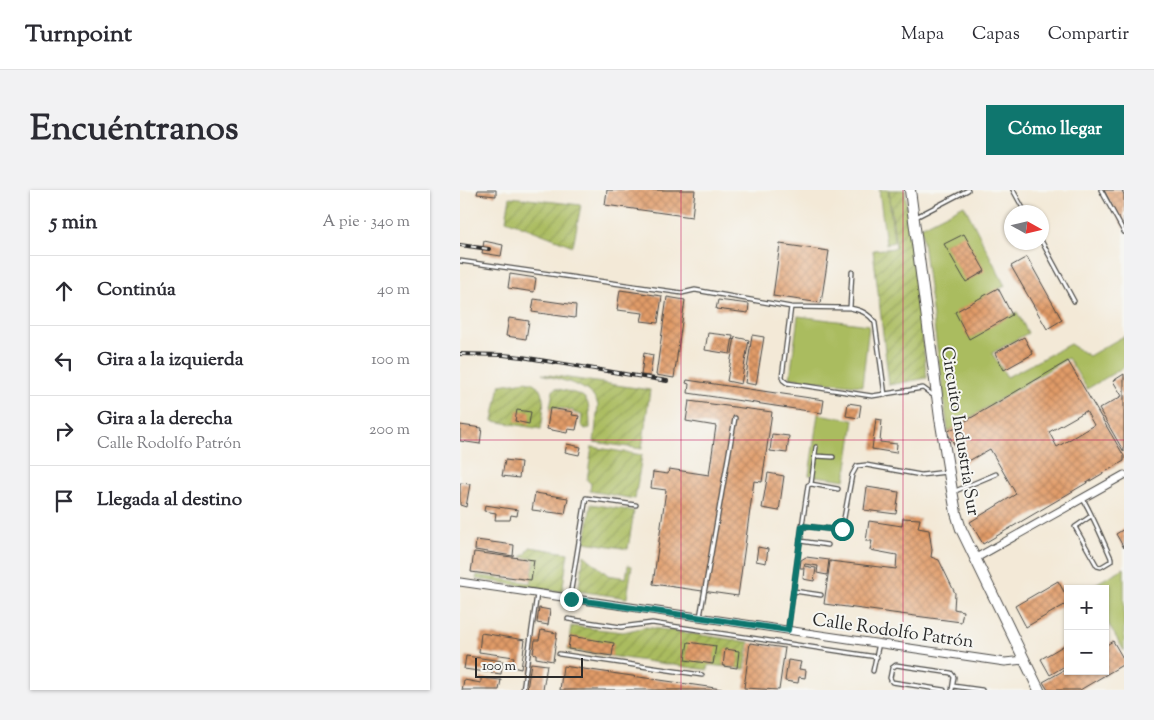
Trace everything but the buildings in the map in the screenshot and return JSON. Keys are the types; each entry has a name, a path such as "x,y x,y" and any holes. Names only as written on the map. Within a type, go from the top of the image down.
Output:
{"main road":[{"name":"Circuito Industria Sur","path":"912,191 937,400 948,472 961,529 1039,690"}],"street":[{"path":"976,558 1083,499 1124,474"},
{"name":"Calle Rodolfo Patrón","path":"460,582 1006,662 1025,660"}],"lane":[{"path":"914,218 968,190"},
{"path":"1013,190 1021,205"},
{"path":"1101,190 1124,232"},
{"path":"1046,250 1074,301"},
{"path":"460,261 682,294 695,290 791,307 850,308 864,312 875,323 885,395"},
{"path":"850,308 852,272"},
{"path":"791,307 783,380 787,383 872,396 923,388 937,400"},
{"path":"700,618 735,418"},
{"path":"788,630 807,487 811,484 816,447"},
{"path":"815,456 833,457"},
{"path":"802,526 842,529 852,474 858,466 862,465 921,475 948,472"},
{"path":"952,492 996,474"},
{"path":"811,484 838,489"},
{"path":"571,599 586,498 636,505"},
{"path":"1083,499 1092,516 1111,558 1111,561 1100,568 1097,566 1075,527 1092,516"},
{"path":"800,541 828,545"},
{"path":"794,591 821,595"},
{"path":"524,690 538,594"},
{"path":"568,619 621,627 652,624 877,657"},
{"path":"873,671 879,643"},
{"path":"559,654 702,675"},
{"path":"944,690 892,682 890,678 892,668 896,665 951,673 954,677 953,688 982,690"}],"green space":[{"path":"879,190 888,190 894,242 886,244"},
{"path":"889,190 905,190 927,378 889,385 873,250 896,248"},
{"path":"510,197 581,205 573,246 506,220"},
{"path":"964,205 1005,286 956,312 969,338 1017,312 1028,333 992,353 1007,377 1070,344 1089,356 1124,336 1124,367 1087,389 1068,358 948,431 921,227"},
{"path":"798,316 869,325 862,386 790,378"},
{"path":"542,374 650,390 642,449 594,442 598,405 594,398 589,392 574,384"},
{"path":"526,381 536,385 542,395 544,406 541,429 493,421 500,385"},
{"path":"555,388 581,395 585,398 589,408 590,428 585,429 581,425 582,415 574,413 573,410 550,407"},
{"path":"818,414 854,420 845,480 809,475"},
{"path":"592,447 642,455 635,499 590,491 591,484 587,480"},
{"path":"591,504 634,511 628,549 585,542"},
{"path":"530,547 568,553 562,592 476,579 477,575 531,583 535,559 521,557 526,554"},
{"path":"584,555 608,575 626,578 628,565 632,566 627,598 578,591"},
{"path":"1124,568 1124,651 1109,625 1109,585 1093,585"},
{"path":"571,626 623,632 646,627 749,642 745,669 709,665 708,670 568,650"}],"railway":[{"path":"460,245 489,249"},
{"path":"460,354 522,357 667,381"}],"route":[{"path":"571,599 788,630 802,526 842,529"}]}
